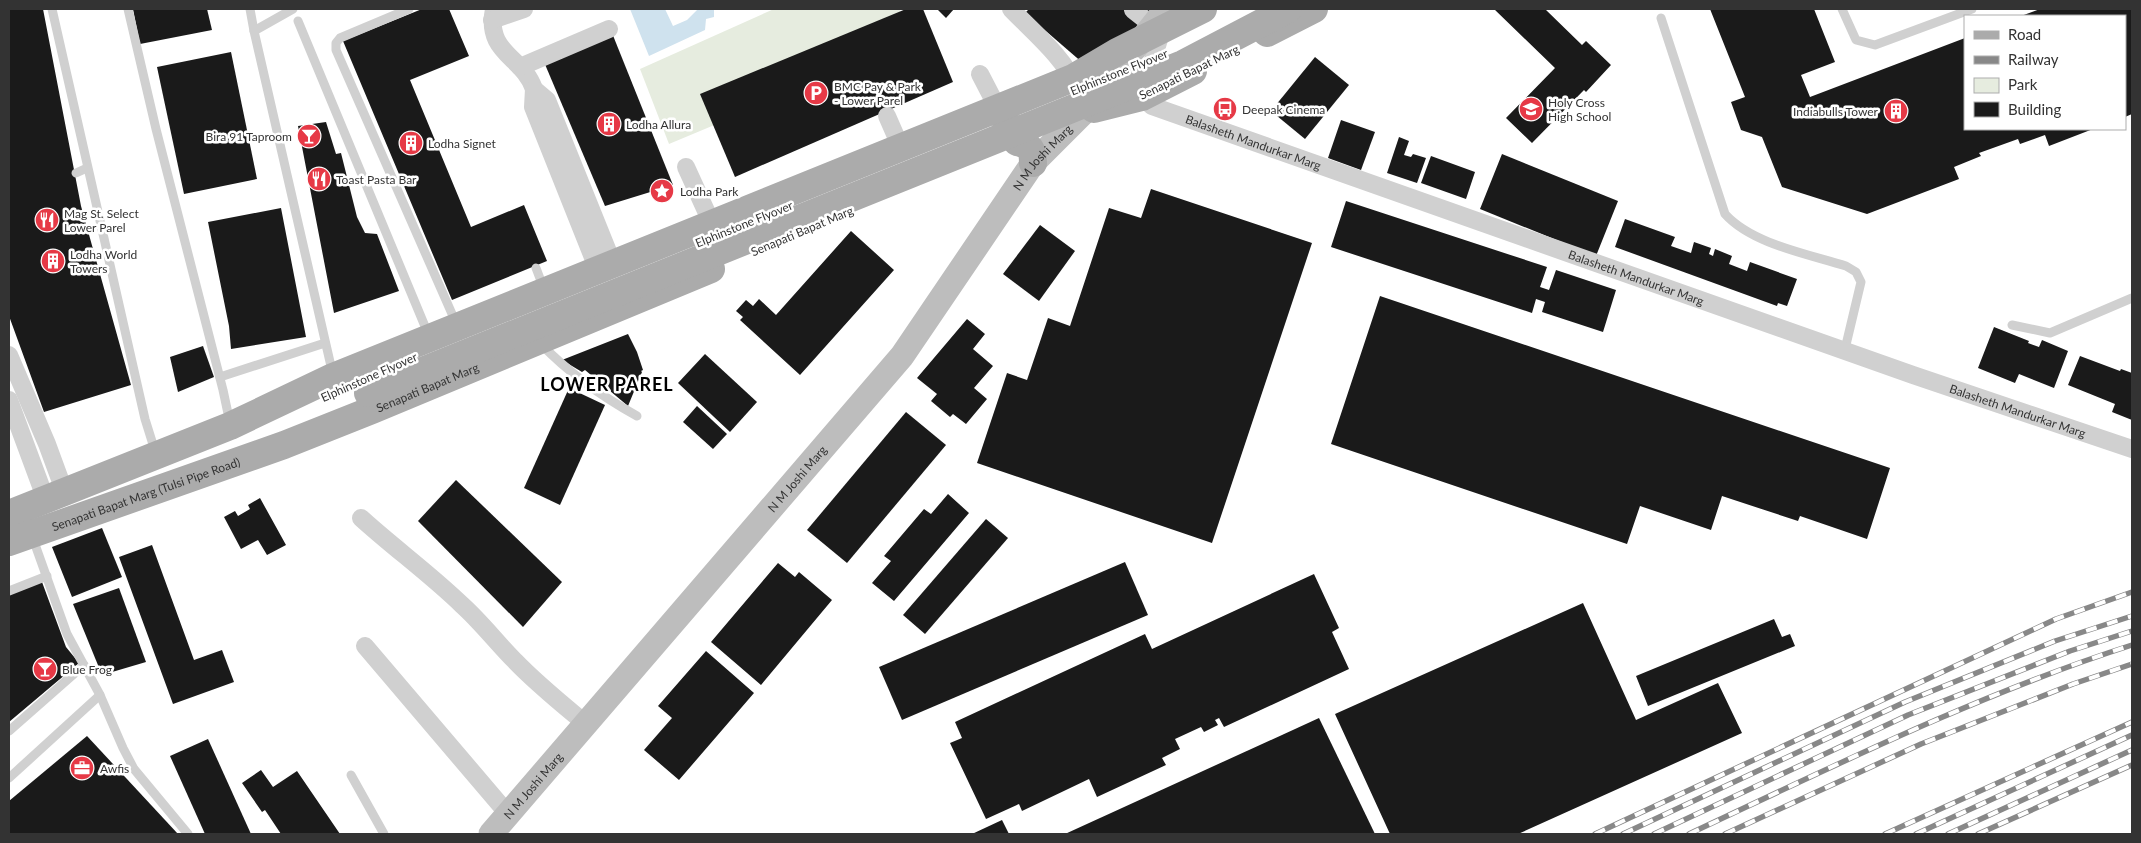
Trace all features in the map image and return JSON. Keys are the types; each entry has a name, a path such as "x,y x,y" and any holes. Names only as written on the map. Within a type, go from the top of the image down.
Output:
{"main road":[{"path":"333,377 458,327 540,280 606,267 1073,78 1118,52 1154,26 1203,9"},
{"name":"Elphinstone Flyover","path":"292,427 370,375 1178,48 1253,9"},
{"name":"Elphinstone Flyover","path":"230,426 292,427 368,393 1183,64 1288,9"},
{"name":"Senapati Bapat Marg","path":"292,427 538,341 1017,142 1085,111 1142,98 1314,9"},
{"name":"N M Joshi Marg","path":"491,834 902,356 1033,163 1085,111 1154,26"},
{"path":"999,108 1017,142 1031,147 1033,163"},
{"name":"Senapati Bapat Marg (Tulsi Pipe Road)","path":"9,514 56,497 156,454 230,426 333,377"},
{"name":"Senapati Bapat Marg (Tulsi Pipe Road)","path":"20,538 292,427"}],"street":[{"path":"524,9 493,14 497,40 506,54 530,76 534,89 533,108 606,267"},
{"path":"1011,9 1073,78 1085,111"},
{"path":"1133,10 1154,26 1142,98"},
{"path":"520,68 609,29"},
{"path":"980,74 999,108"},
{"name":"Balasheth Mandurkar Marg","path":"1142,98 1152,106 2103,440 2132,448"},
{"path":"881,119 896,150"},
{"path":"686,167 712,224"},
{"path":"9,355 47,444 56,497"},
{"path":"9,400 29,450 56,497"},
{"path":"29,450 47,444"},
{"path":"360,518 438,582 471,613 515,661 555,699 586,724"},
{"path":"365,646 508,814"}],"lane":[{"path":"52,9 145,419 156,454"},
{"path":"128,9 156,129 220,377 230,426"},
{"path":"250,9 333,377"},
{"path":"254,31 293,9"},
{"path":"409,9 340,38 336,43 336,50 458,327"},
{"path":"1842,9 1856,40 1875,45 1972,9"},
{"path":"1661,18 1725,214 1733,223 1754,236 1846,266 1858,275 1861,282 1845,349"},
{"path":"298,21 430,338"},
{"path":"76,173 87,168"},
{"path":"2012,325 2050,333 2132,298"},
{"path":"538,341 568,370 608,400 636,416"},
{"path":"220,377 325,342"},
{"path":"20,538 47,576 67,634 100,695 134,769 188,834"},
{"path":"9,591 47,576"},
{"path":"9,730 84,666"},
{"path":"9,778 100,695"},
{"path":"351,776 384,834"}],"green space":[{"path":"774,9 899,9 915,41 669,144 640,69"}],"water":[{"path":"630,9 665,9 673,26 687,20 698,9 714,9 714,17 706,19 705,30 649,56"}],"building":[{"name":"Lodha World Towers","path":"9,9 43,9 81,206 131,385 44,412 9,316"},
{"path":"133,9 207,9 212,30 140,44"},
{"name":"Lodha Signet","path":"422,9 449,9 469,56 410,80 471,227 524,205 547,261 452,300 343,41"},
{"name":"BMC Pay & Park - Lower Parel","path":"906,9 923,9 953,82 735,177 700,94"},
{"path":"937,9 954,9 946,18"},
{"path":"1029,9 1153,9 1145,34 1084,64 1025,13"},
{"path":"1494,9 1545,9 1582,45 1586,41 1611,65 1586,92 1584,90 1532,143 1506,118 1555,68"},
{"path":"1710,9 1814,9 1835,62 1801,75 1810,97 1964,38 1964,130 2090,130 2049,146 2045,135 2020,144 2018,139 1979,153 1981,156 1954,167 1959,179 1867,214 1782,187 1762,137 1741,130 1731,102 1745,97"},
{"path":"2040,9 2132,9 2132,114 2126,117 2126,15 2024,15"},
{"name":"Lodha Allura","path":"612,33 673,185 605,206 544,62"},
{"path":"231,52 257,179 184,194 157,67"},
{"path":"1315,57 1349,85 1305,139 1271,111"},
{"path":"1341,120 1375,132 1361,170 1328,158"},
{"path":"326,122 336,154 341,153 357,217 365,233 377,234 399,291 334,313 298,126"},
{"path":"1399,137 1409,141 1404,155 1411,157 1413,154 1426,158 1417,183 1387,173"},
{"path":"1502,154 1618,201 1596,256 1480,209"},
{"path":"1431,156 1475,172 1466,199 1421,183"},
{"path":"1151,189 1312,243 1212,543 977,463 1007,373 1027,380 1048,318 1070,326 1109,208 1141,218"},
{"path":"1346,201 1547,267 1540,287 1549,290 1556,270 1616,290 1603,332 1542,312 1545,302 1536,299 1532,313 1331,247"},
{"path":"281,208 306,337 231,349 229,326 208,222"},
{"path":"1625,219 1675,237 1671,246 1691,253 1694,242 1711,248 1709,254 1713,256 1715,249 1732,256 1729,264 1747,271 1750,262 1797,279 1787,306 1778,303 1777,306 1615,247"},
{"path":"1040,225 1075,251 1039,301 1003,274"},
{"path":"851,231 894,270 800,375 740,320 743,317 736,311 746,300 753,306 759,299 776,315"},
{"path":"1380,296 1890,468 1867,539 1800,516 1798,521 1722,496 1711,530 1640,506 1627,544 1331,444"},
{"path":"967,319 985,334 973,349 993,366 974,388 987,399 966,424 953,414 950,417 931,401 937,394 917,378"},
{"path":"1994,327 2039,347 2042,340 2068,351 2054,388 2019,374 2015,383 1978,368"},
{"path":"628,334 643,370 628,406 585,370 582,372 562,360"},
{"path":"203,346 214,377 178,392 170,357"},
{"path":"705,354 757,402 730,432 678,383"},
{"path":"2080,356 2120,371 2121,369 2132,373 2132,420 2112,412 2115,404 2068,385"},
{"path":"569,388 605,405 560,505 524,488"},
{"path":"697,406 727,434 713,449 683,422"},
{"path":"906,412 946,445 847,563 807,530"},
{"path":"456,480 562,582 523,627 418,521"},
{"path":"948,494 969,513 894,601 872,583 891,561 884,556 924,509 931,514"},
{"path":"260,498 286,545 267,555 258,540 241,549 224,517 235,511 238,516 250,509 248,505"},
{"path":"986,519 1008,538 925,634 903,615"},
{"path":"102,528 122,577 72,597 52,547"},
{"path":"152,545 194,660 222,650 234,682 173,704 119,557"},
{"path":"1125,562 1148,615 902,720 879,667"},
{"path":"778,563 795,577 799,572 832,600 761,685 711,642"},
{"path":"1314,574 1339,628 1332,632 1349,669 1224,727 1219,718 1215,720 1218,725 1204,732 1201,727 1175,739 1180,749 1162,758 1166,765 1097,797 1089,779 1022,811 1019,804 986,819 950,743 962,738 955,722 1145,634 1152,649"},
{"path":"42,582 66,647 79,663 9,722 9,595"},
{"path":"119,588 146,662 102,675 73,604"},
{"path":"1583,603 1636,720 1718,683 1742,733 1518,834 1390,834 1335,714"},
{"path":"1774,619 1782,637 1790,634 1795,646 1648,706 1636,676"},
{"path":"706,651 754,693 679,780 644,750 672,718 658,706"},
{"path":"1319,718 1375,834 1065,834"},
{"name":"Awfis","path":"87,736 178,834 9,834 9,801"},
{"path":"208,739 251,834 205,834 170,756"},
{"path":"261,770 273,787 297,771 340,834 281,834 265,810 262,812 242,783"},
{"path":"1002,820 1009,834 972,834"}],"railway":[{"path":"1595,834 2056,619 2132,592"},
{"path":"1623,834 1905,702 2055,641 2132,616"},
{"path":"1654,834 1908,715 2070,651 2132,631"},
{"path":"1689,834 1963,708 2075,664 2132,645"},
{"path":"1725,834 1921,744 2073,684 2132,664"},
{"path":"1885,834 2132,722"},
{"path":"1916,834 2132,735"},
{"path":"1948,834 2132,750"},
{"path":"1978,834 2132,765"}],"place":[{"name":"BMC Pay & Park - Lower Parel","path":"816,93"},
{"name":"Deepak Cinema","path":"1225,109"},
{"name":"Holy Cross High School","path":"1531,109"},
{"name":"Indiabulls Tower","path":"1896,111"},
{"name":"Lodha Allura","path":"609,124"},
{"name":"Bira 91 Taproom","path":"309,136"},
{"name":"Lodha Signet","path":"411,143"},
{"name":"Toast Pasta Bar","path":"319,179"},
{"name":"Lodha Park","path":"662,191"},
{"name":"Mag St. Select Lower Parel","path":"47,220"},
{"name":"Lodha World Towers","path":"53,261"},
{"name":"Blue Frog","path":"45,669"},
{"name":"Awfis","path":"82,768"}],"district":[{"name":"LOWER PAREL","path":"607,384"}]}
